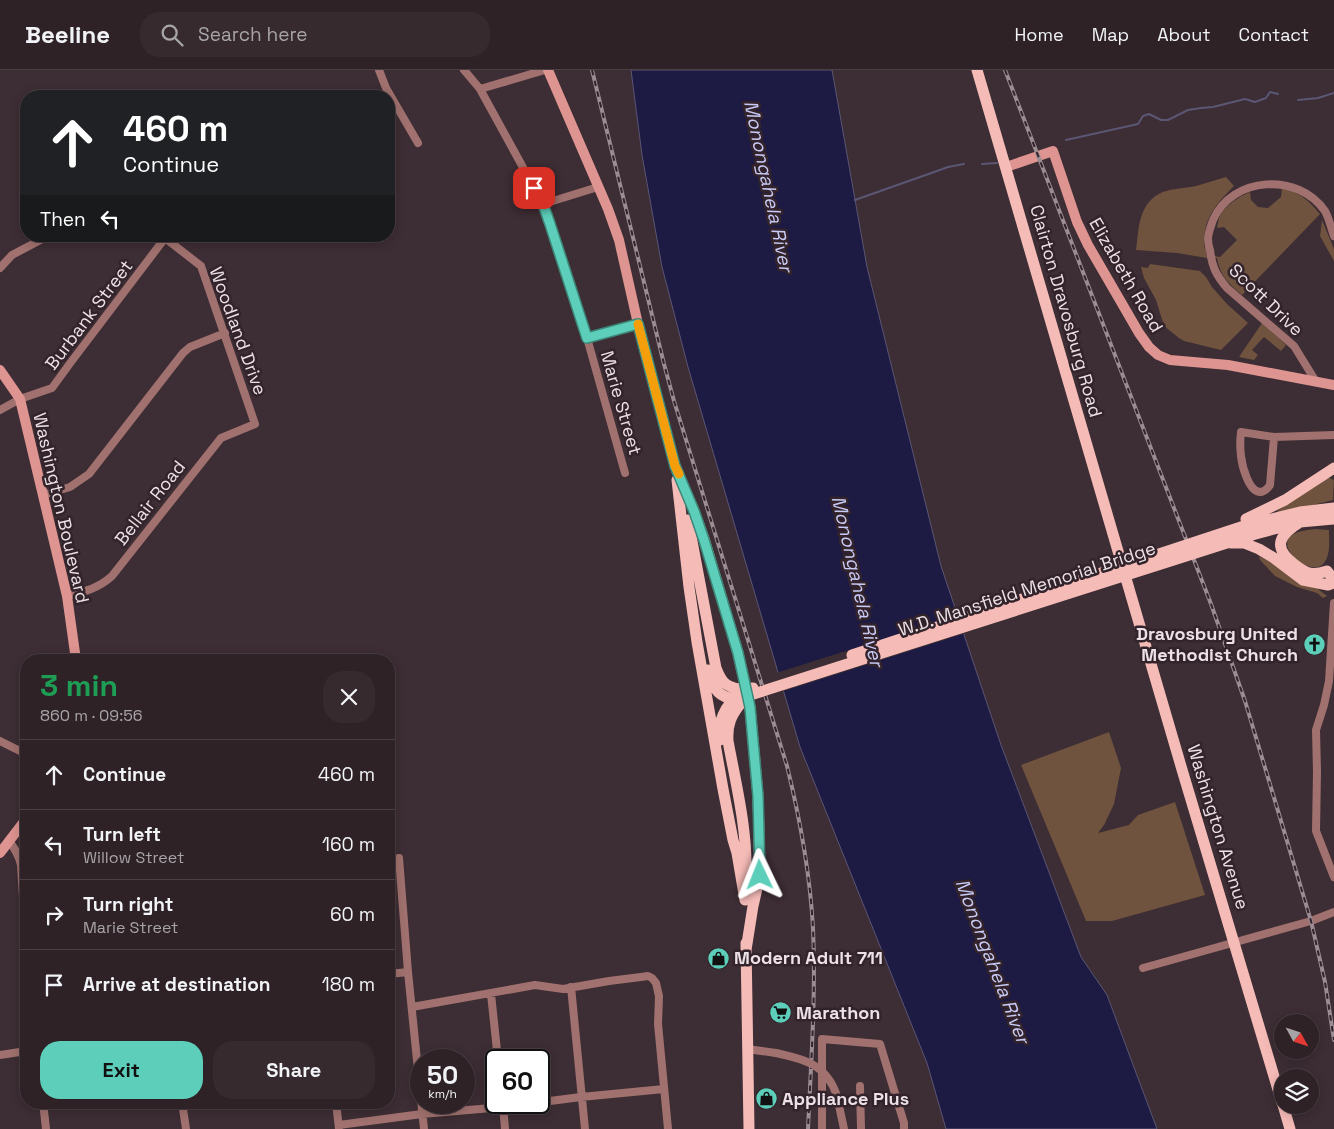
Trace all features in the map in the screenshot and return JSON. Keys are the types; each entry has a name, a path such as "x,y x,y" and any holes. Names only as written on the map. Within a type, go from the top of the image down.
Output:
{"main road":[{"path":"546,70 620,240 638,324 688,520 716,668 719,677 739,696"},
{"name":"Clairton Dravosburg Road","path":"977,70 1079,420 1119,565"},
{"name":"Elizabeth Road","path":"1006,167 1053,151 1077,222 1088,245 1139,333 1149,347 1158,355 1170,360 1228,365 1334,385"},
{"name":"Washington Boulevard","path":"0,370 20,399 66,596 75,654"},
{"path":"675,466 688,587 710,716 737,853"},
{"path":"675,466 704,540 738,653 750,707 758,796 760,875 746,950"},
{"path":"1248,526 1334,468"},
{"path":"1248,526 1300,512 1330,514"},
{"path":"1248,526 1300,522 1330,514"},
{"path":"1226,543 1244,544 1258,548 1303,580 1328,585 1334,582 1327,572 1310,574 1302,571 1285,557 1281,550 1280,542 1283,536 1288,529 1300,522"},
{"name":"W.D. Mansfield Memorial Bridge","path":"754,691 1119,565 1170,544 1248,526"},
{"name":"W.D. Mansfield Memorial Bridge","path":"754,691 1226,543 1248,526"},
{"path":"683,534 689,556 710,680 714,688 722,695 739,696 754,691"},
{"name":"Washington Avenue","path":"1119,565 1274,1074"},
{"path":"739,696 725,710 720,723 719,736 745,900"},
{"path":"739,696 730,720 728,741 746,852 745,900 749,1129"},
{"path":"0,853 20,827"},
{"name":"Washington Avenue","path":"1286,1114 1290,1129"}],"street":[{"path":"379,70 387,90"},
{"name":"Marie Street","path":"464,70 480,89 543,204 587,338 625,473"},
{"path":"480,89 546,70"},
{"path":"395,103 418,143"},
{"name":"Scott Drive","path":"1315,380 1294,346 1227,288 1218,277 1211,261 1208,239 1214,217 1229,198 1241,190 1256,185 1272,184 1294,187 1313,198 1325,212 1334,236"},
{"path":"543,204 598,187"},
{"path":"0,268 12,255 37,242"},
{"name":"Burbank Street","path":"0,410 20,399 52,388 159,242"},
{"name":"Woodland Drive","path":"170,242 201,266 255,424"},
{"path":"587,338 638,324"},
{"path":"43,495 70,487 89,474 183,353 190,347 225,334"},
{"name":"Bellair Road","path":"66,596 96,588 105,583 221,438 255,424"},
{"path":"1274,437 1270,484 1268,489 1259,492 1252,488 1243,468 1240,432 1274,437 1334,435"},
{"path":"1334,603 1331,681 1316,730 1316,831 1334,877"},
{"path":"0,741 20,751"},
{"path":"9,841 20,860"},
{"path":"399,858 416,1049"},
{"path":"1143,968 1311,921 1334,912"},
{"path":"395,973 408,972"},
{"path":"412,1007 535,986 562,989 648,976 656,983 659,996 658,1024 668,1129"},
{"path":"571,987 585,1129"},
{"path":"491,994 497,1049"},
{"path":"822,1129 822,1039 880,1044 904,1123 904,1129"},
{"path":"747,1049 796,1057 817,1067 834,1086 844,1129"},
{"path":"0,1055 20,1052"},
{"path":"860,1086 861,1129"},
{"path":"550,1100 664,1089"},
{"path":"44,1109 46,1129"},
{"path":"183,1109 186,1129"},
{"path":"337,1109 339,1127 422,1114 424,1129"},
{"path":"504,1114 505,1129"}],"shaded area":[{"path":"1226,177 1234,186 1216,206 1208,220 1204,237 1207,258 1177,253 1136,250 1141,218 1145,208 1155,196"},
{"path":"1282,188 1295,192 1304,198 1320,214 1242,295 1226,279 1220,270 1217,258 1214,258 1214,256 1220,257 1237,240 1224,227 1217,228 1219,218 1229,205 1250,192 1251,200 1258,207 1268,208 1281,197"},
{"path":"1322,220 1334,249 1334,261 1320,236"},
{"path":"1150,264 1200,271 1227,304 1248,323 1221,350 1184,341 1179,338 1164,326 1156,300 1144,278 1141,267 1148,268"},
{"path":"1262,323 1286,345 1281,351 1264,337 1252,350 1258,355 1254,360 1239,357"},
{"path":"1327,477 1334,480 1333,500 1281,513 1277,511"},
{"path":"1315,529 1329,530 1329,548 1326,561 1317,567 1311,567 1296,559 1288,547 1288,541 1292,535"},
{"path":"1259,556 1327,596 1323,598 1317,593 1297,587 1275,576 1260,560"},
{"path":"1109,732 1121,768 1114,804 1098,833 1129,825 1138,815 1175,802 1205,895 1112,921 1086,921 1021,765"}],"water":[{"name":"Monongahela River","path":"631,70 832,70 867,267 941,566 1001,745 1081,957 1107,995 1157,1129 946,1129 927,1063 800,747 688,367 662,267 642,155"}],"pier":[{"path":"960,615 966,633 781,692 776,673"}],"waterway":[{"path":"1066,140 1138,124 1143,116 1149,114 1161,120 1168,120 1188,110 1213,107 1245,99 1255,102 1266,98 1270,92 1278,94"},
{"path":"1298,100 1318,98 1334,93"},
{"path":"982,164 997,163"},
{"path":"855,200 948,167 964,164"}],"railway":[{"path":"592,70 674,401 787,766 796,806 804,846 812,907 814,953 814,1003 808,1129"},
{"path":"1005,70 1211,604 1245,701 1311,921 1325,982 1334,1040"}],"slow traffic":[{"path":"638,324 675,466 679,474"}],"place":[{"name":"Dravosburg United Methodist Church","path":"1314,644"},
{"name":"Modern Adult 711","path":"718,958"},
{"name":"Marathon","path":"780,1013"},
{"name":"Appliance Plus","path":"766,1099"}],"route":[{"path":"534,188 543,204 587,338 638,324 675,466 704,540 738,653 750,707 758,796 760,875"}]}
